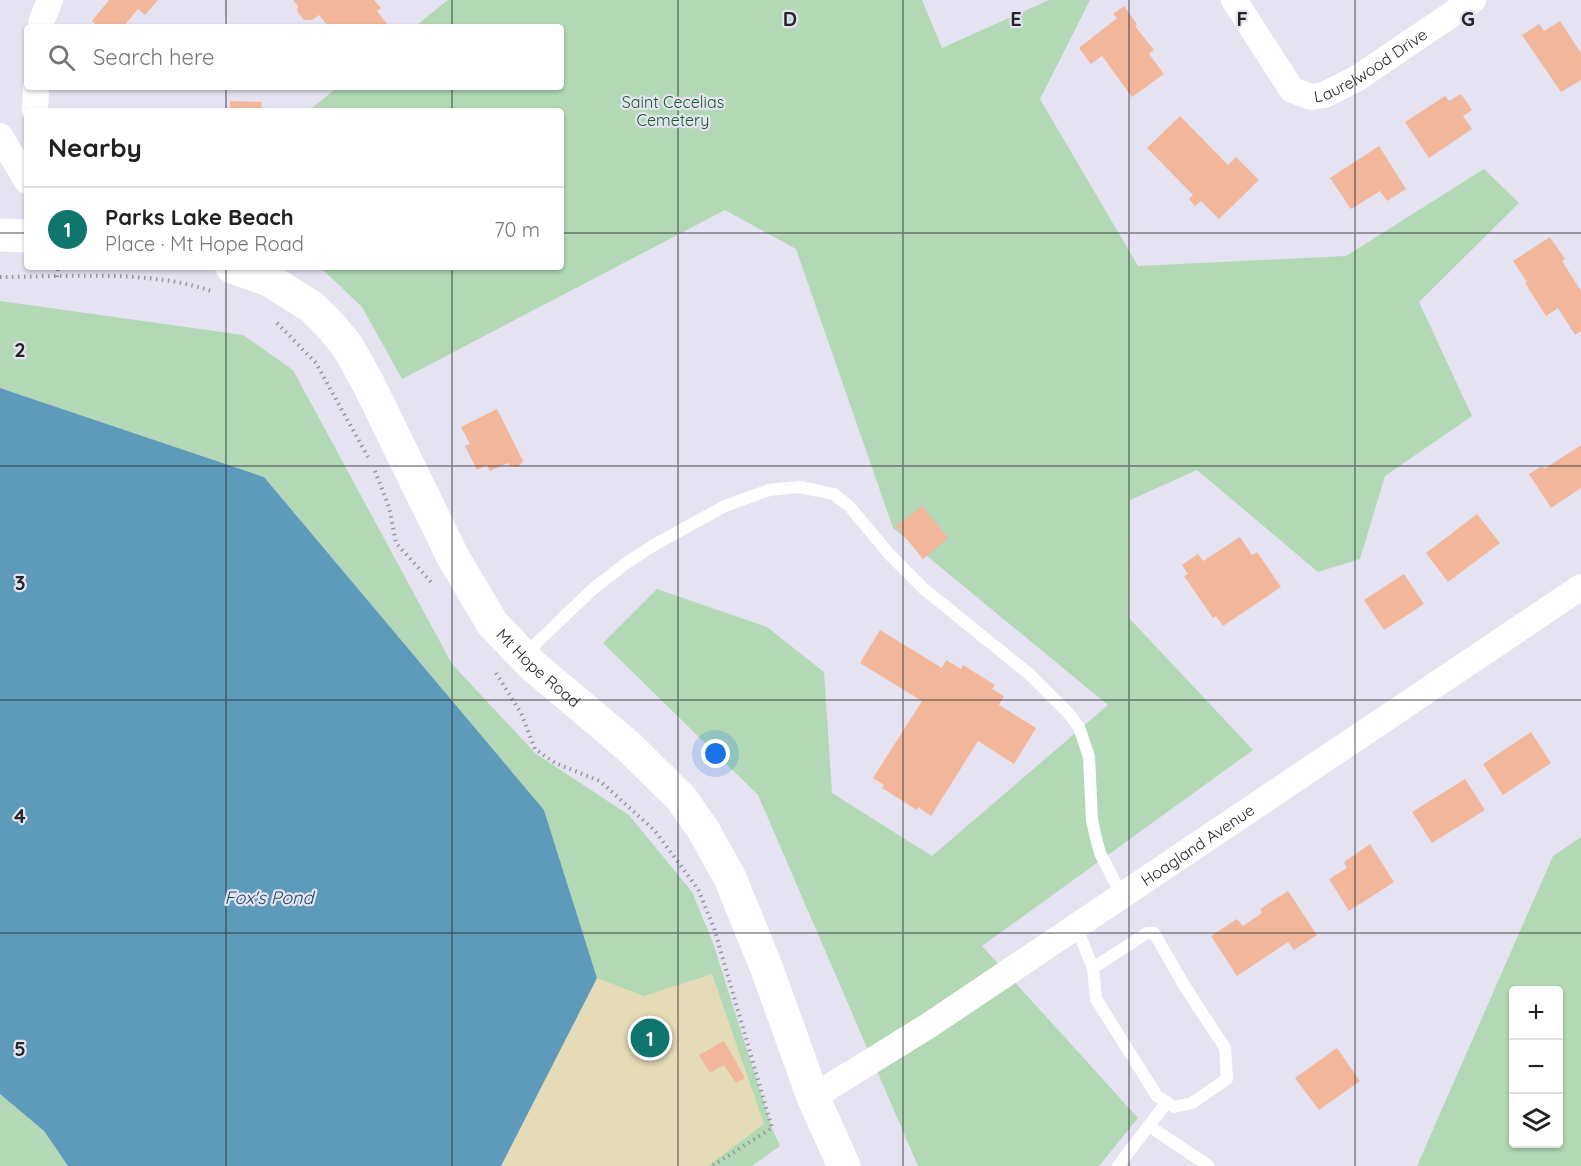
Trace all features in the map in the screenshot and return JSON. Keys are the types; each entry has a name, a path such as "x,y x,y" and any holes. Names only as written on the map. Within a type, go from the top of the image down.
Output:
{"street":[{"path":"41,24 50,0"},
{"name":"Laurelwood Drive","path":"1234,0 1292,90 1312,97 1324,95 1356,79 1473,0"},
{"path":"35,108 36,90"},
{"path":"0,136 24,176"},
{"path":"0,235 24,236"},
{"name":"Mt Hope Road","path":"225,280 269,280 312,307 330,325 348,347 369,385 453,557 492,623 523,657 628,746 681,798 704,831 730,878 813,1097 844,1166"},
{"name":"Hoagland Avenue","path":"813,1097 928,1026 1581,587"}],"lane":[{"path":"523,657 593,589 625,564 654,545 725,506 769,490 799,487 834,494 850,507 890,555 924,589 1028,673 1079,727 1089,757 1092,820 1096,838 1100,853 1122,896"},
{"path":"1076,926 1092,968 1096,999 1157,1096 1174,1107 1192,1103 1227,1079 1225,1048 1184,985 1155,933 1147,933 1092,968"},
{"path":"1118,1166 1167,1102"},
{"path":"1149,1126 1209,1166"}],"path":[{"path":"57,277 58,270"},
{"path":"0,277 160,279 198,286 225,280"},
{"path":"272,318 316,363 373,465 389,507 396,543 437,589"},
{"path":"494,670 521,713 535,749 555,763 600,781 655,831 698,889 714,928 772,1128 712,1166"}],"green space":[{"name":"Saint Cecelias Cemetery","path":"448,0 922,0 942,48 1049,0 1090,0 1040,99 1138,266 1346,256 1484,169 1519,203 1419,302 1472,416 1385,476 1360,559 1318,572 1197,470 1130,500 1129,618 1253,750 982,946 1138,1118 1099,1166 918,1166 758,795 603,643 657,589 767,627 824,672 832,793 932,856 1108,705 893,528 796,249 725,210 402,379 362,307 323,270 564,270 564,108 312,108 334,90 564,90 564,24 418,24"},
{"path":"0,301 243,335 293,370 452,664 536,754 629,815 692,892 712,940 772,1128 780,1146 752,1166 501,1166 597,978 544,810 264,477 0,388"},
{"path":"1581,837 1581,1166 1417,1166 1553,856"},
{"path":"0,1094 44,1131 68,1166 0,1166"}],"sand":[{"path":"712,974 764,1124 708,1166 501,1166 597,978 644,996"}],"water":[{"name":"Fox's Pond","path":"0,388 264,477 544,810 597,978 501,1166 68,1166 44,1131 0,1094"}],"building":[{"path":"109,0 158,0 145,15 138,9 126,24 96,24 92,21"},
{"path":"293,0 374,0 381,8 377,11 387,24 326,24 319,15 312,20 304,20 297,11 298,6"},
{"path":"1124,6 1137,24 1135,26 1154,50 1149,54 1164,74 1132,97 1102,56 1091,64 1079,48 1117,18 1113,14"},
{"path":"1560,21 1581,53 1581,80 1561,92 1522,35 1539,24 1544,31"},
{"path":"1461,94 1472,110 1463,116 1472,129 1429,158 1405,122 1445,96 1449,101"},
{"path":"230,101 262,102 261,108 230,108"},
{"path":"1180,116 1228,165 1236,157 1259,180 1219,219 1201,201 1195,206 1189,199 1193,195 1147,148"},
{"path":"1379,146 1406,189 1387,201 1380,191 1351,209 1330,178"},
{"path":"1550,237 1565,259 1562,261 1581,291 1581,331 1575,335 1558,308 1546,316 1513,261"},
{"path":"497,409 523,461 518,467 510,466 508,463 490,471 487,465 477,470 465,446 470,444 461,427"},
{"path":"1581,445 1581,488 1551,508 1529,474 1542,466 1544,469"},
{"path":"922,506 948,538 923,559 896,526"},
{"path":"1477,514 1500,543 1448,582 1426,553"},
{"path":"1240,537 1252,555 1257,552 1281,587 1223,626 1216,616 1213,618 1184,576 1188,574 1182,565 1198,554 1203,561"},
{"path":"1404,574 1424,604 1384,630 1364,600"},
{"path":"880,630 942,668 946,660 961,669 963,665 995,685 992,689 1004,696 999,705 1036,728 1014,764 978,741 931,816 882,788 884,785 873,778 922,701 860,663"},
{"path":"1531,732 1551,763 1503,795 1483,764"},
{"path":"1465,779 1485,810 1432,843 1412,812"},
{"path":"1370,844 1394,882 1349,911 1329,879 1347,868 1344,862"},
{"path":"1288,891 1317,935 1294,950 1288,942 1237,976 1211,936 1237,919 1243,926 1262,913 1260,909"},
{"path":"724,1041 745,1078 736,1083 724,1065 710,1073 699,1055"},
{"path":"1337,1048 1360,1081 1319,1110 1295,1078"}],"place":[{"name":"Parks Lake Beach","path":"650,1038"}]}
